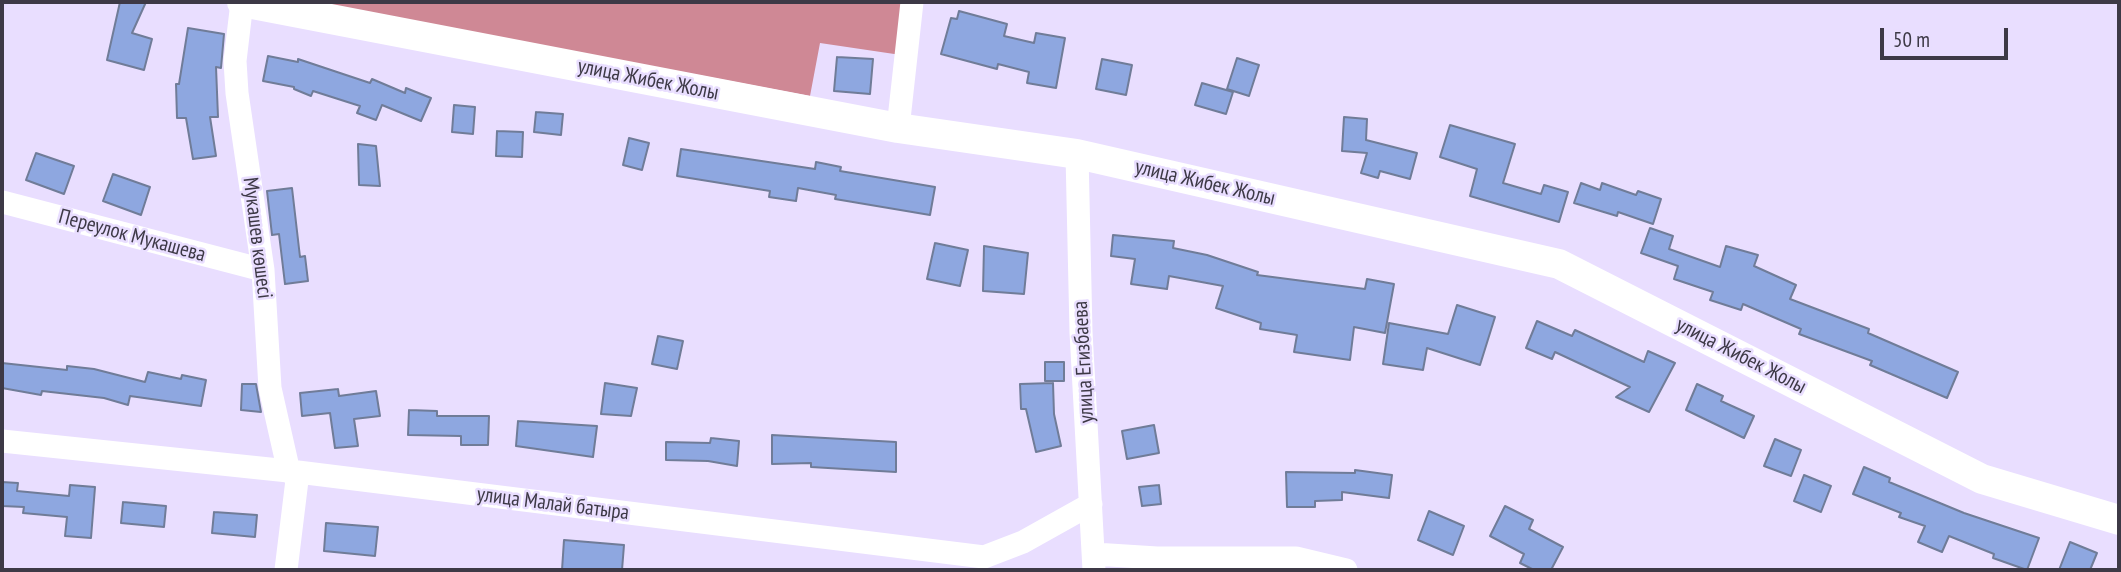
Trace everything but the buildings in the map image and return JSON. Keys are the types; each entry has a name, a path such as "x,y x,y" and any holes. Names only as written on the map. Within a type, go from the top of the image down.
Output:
{"main road":[{"name":"улица Жибек Жолы","path":"242,2 898,128 1077,154 1559,264 1982,479 2119,520"}],"street":[{"name":"Мукашев көшесі","path":"242,2 235,61 237,93 263,270 270,388 293,472 286,570"},
{"path":"898,128 912,2"},
{"name":"улица Егизбаева","path":"1077,154 1081,332 1094,562"},
{"name":"Переулок Мукашева","path":"2,202 263,270"},
{"name":"улица Малай батыра","path":"2,441 293,472 984,557 1023,542 1091,504"},
{"path":"1094,562 1296,558 1346,570"}],"shaded area":[{"path":"309,2 907,2 901,55 820,43 810,96"}]}
